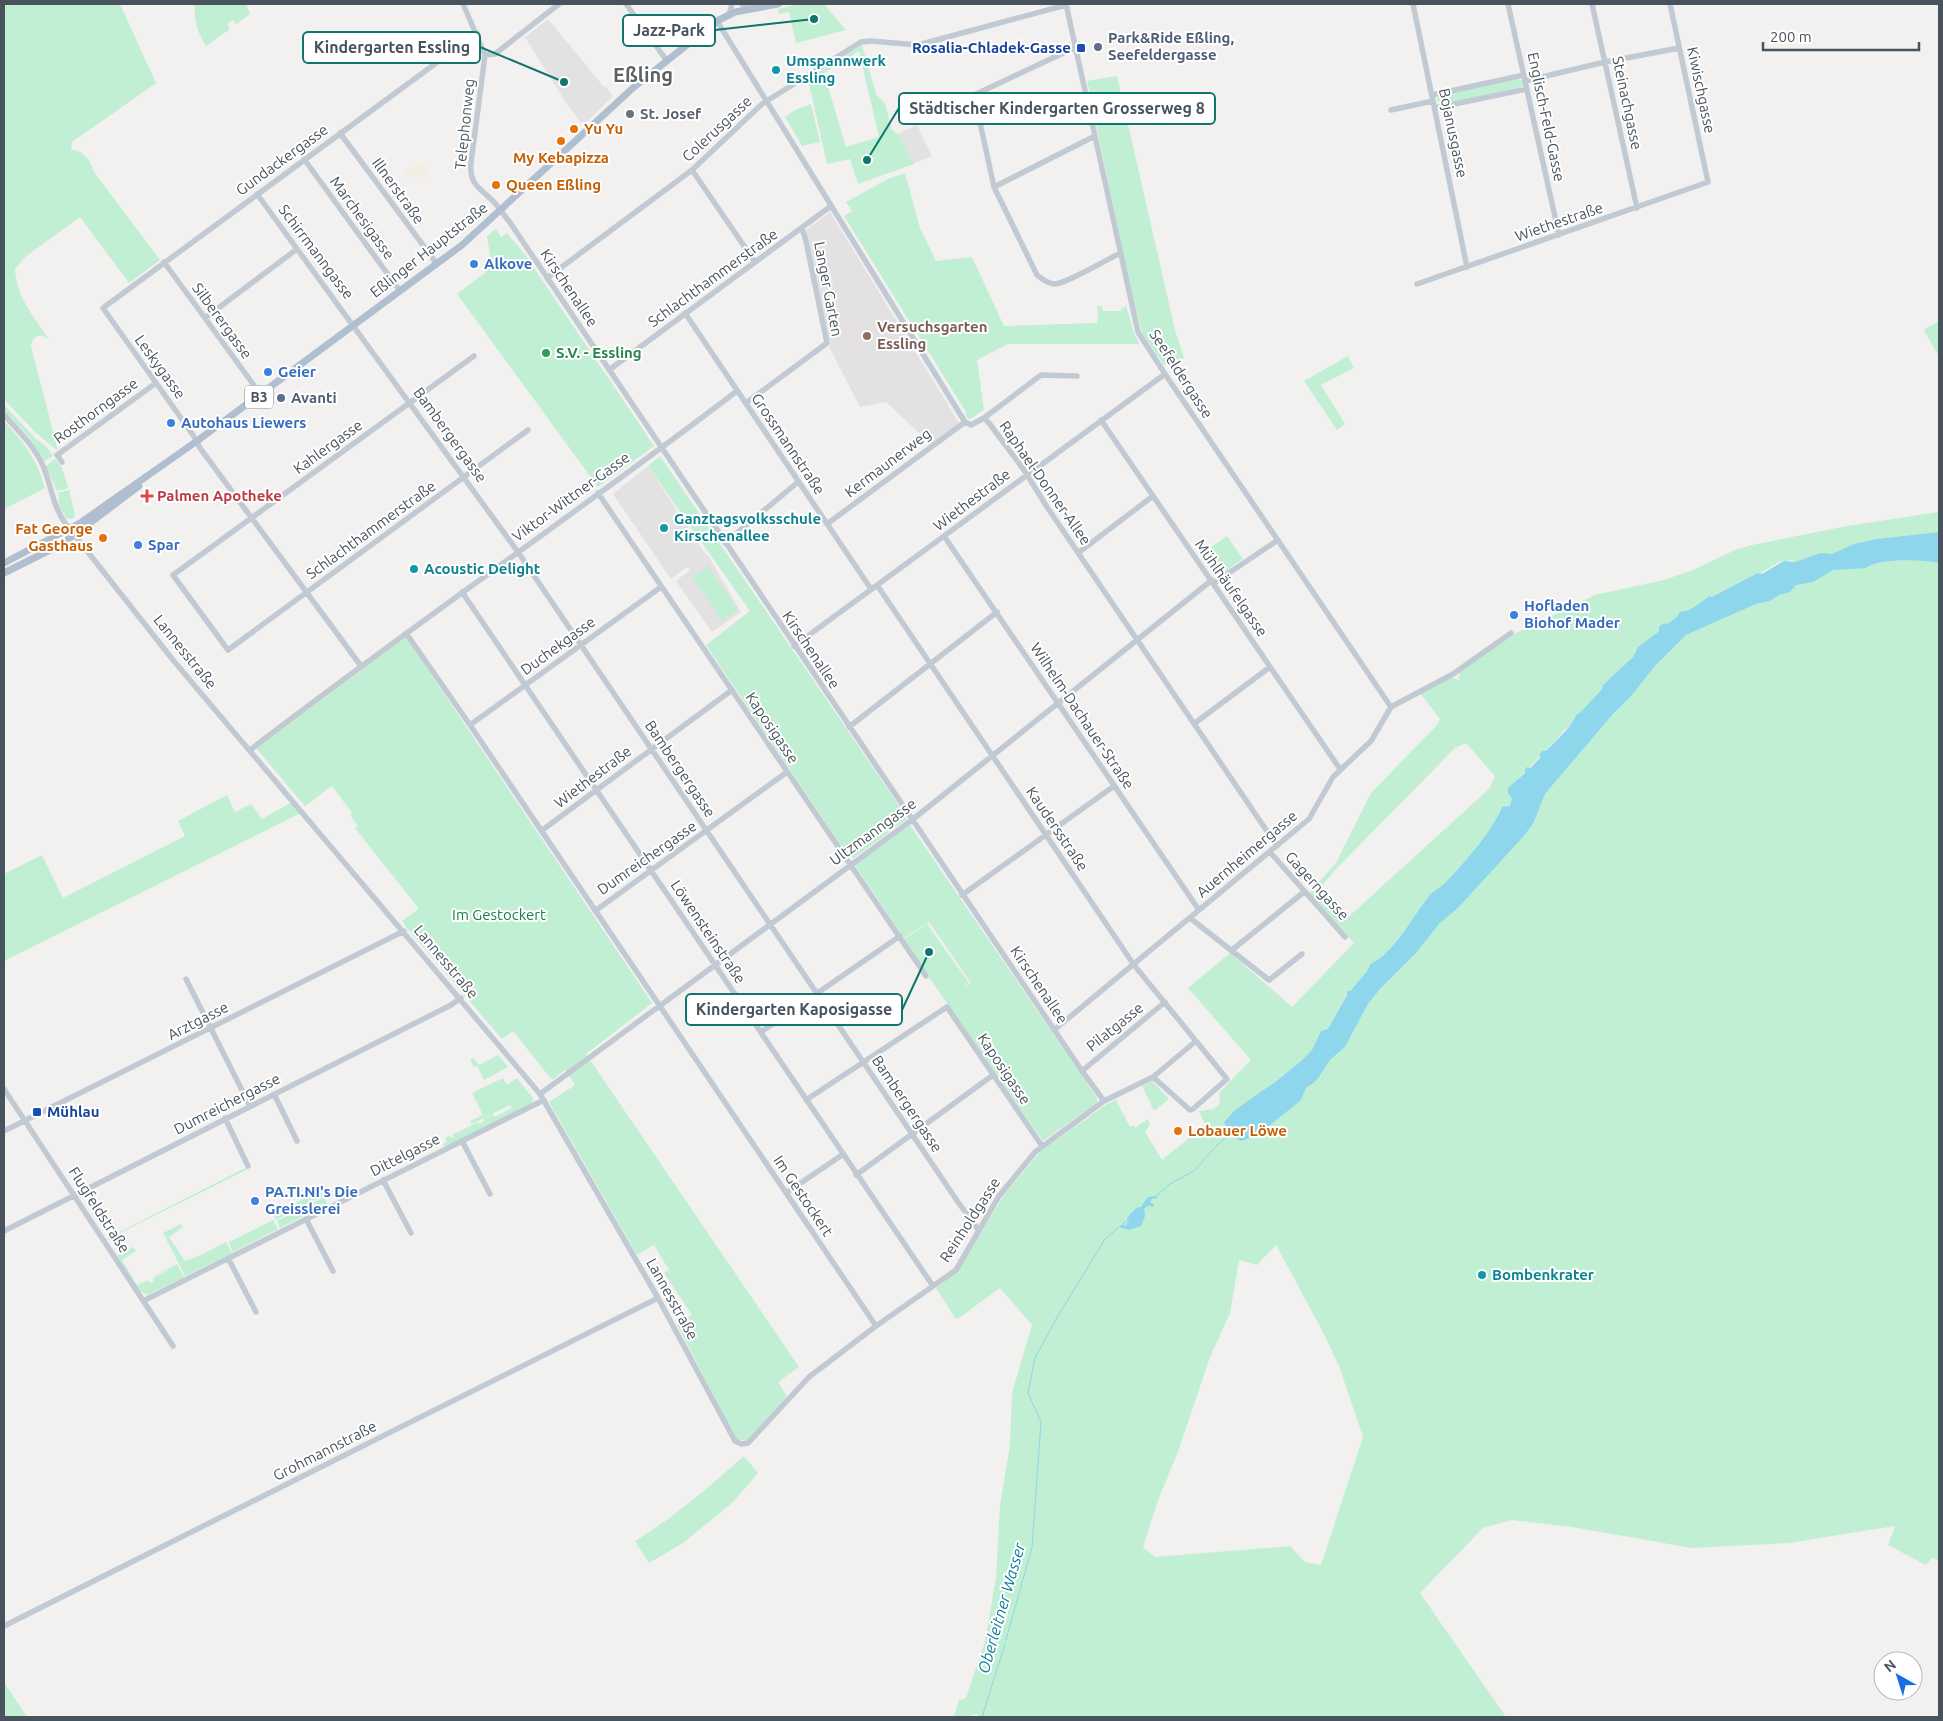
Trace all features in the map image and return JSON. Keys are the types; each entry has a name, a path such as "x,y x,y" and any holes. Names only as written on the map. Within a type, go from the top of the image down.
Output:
{"main road":[{"name":"Eßlinger Hauptstraße","path":"72,532 144,482 162,466 462,245 634,87 717,21 732,13 778,4"},
{"name":"B3","path":"4,563 72,532"},
{"name":"B3","path":"4,573 55,547 72,532"}],"street":[{"name":"Telephonweg","path":"463,4 485,54 471,175 474,183 501,210"},
{"path":"485,54 495,54 559,4"},
{"path":"626,4 667,61"},
{"path":"732,4 732,13"},
{"path":"732,13 742,4 751,9"},
{"name":"Seefeldergasse","path":"1066,4 1138,332 1391,707"},
{"name":"Colerusgasse","path":"548,278 692,170 766,101 861,42 871,41 918,45 1066,4"},
{"name":"Bojanusgasse","path":"1413,4 1467,267"},
{"name":"Englisch-Feld-Gasse","path":"1508,4 1559,235"},
{"name":"Steinachgasse","path":"1592,4 1637,208"},
{"name":"Kiwischgasse","path":"1670,4 1708,182"},
{"path":"717,21 964,422"},
{"name":"Gundackergasse","path":"103,308 477,33"},
{"path":"1076,47 974,95 994,187 1037,275 1048,283 1061,283 1120,253"},
{"path":"1391,110 1433,98 1525,78 1679,48"},
{"path":"1435,108 1527,89"},
{"name":"Illnerstraße","path":"340,133 437,264"},
{"path":"994,187 1095,136"},
{"name":"Marchesigasse","path":"304,159 400,291"},
{"path":"692,170 755,262"},
{"name":"Wiethestraße","path":"1418,284 1708,182"},
{"name":"Schirrmanngasse","path":"257,194 354,325"},
{"name":"Schlachthammerstraße","path":"608,370 832,206"},
{"name":"Kirschenallee","path":"501,210 849,728 1104,1101"},
{"name":"Langer Garten","path":"746,403 827,344 802,228"},
{"path":"205,318 297,249"},
{"name":"Silberergasse","path":"164,262 260,395"},
{"name":"Leskygasse","path":"103,308 197,441 200,448 361,666"},
{"name":"Grossmannstraße","path":"685,313 798,482 874,587"},
{"name":"Bambergergasse","path":"354,325 518,552 911,1134 979,1231"},
{"name":"Kahlergasse","path":"228,650 173,575 474,356"},
{"name":"Wiethestraße","path":"794,646 1165,374"},
{"path":"984,418 1041,375 1077,376"},
{"name":"Rosthorngasse","path":"62,462 57,455 156,383"},
{"name":"Viktor-Wittner-Gasse","path":"250,750 361,666 737,391"},
{"name":"Lannesstraße","path":"4,415 38,456 49,480 56,507 72,532 173,660 461,998 542,1097 658,1298 735,1441 741,1444 748,1443"},
{"name":"Raphael-Donner-Allee","path":"964,422 971,425 984,418 993,429 1277,846"},
{"name":"Mühlhäufelgasse","path":"1101,420 1340,769"},
{"name":"Kermaunerweg","path":"827,524 964,422"},
{"name":"Schlachthammerstraße","path":"228,650 528,430"},
{"path":"724,542 798,482"},
{"name":"Kaposigasse","path":"598,493 926,976"},
{"path":"1078,553 1153,496"},
{"name":"Wilhelm-Dachauer-Straße","path":"944,536 1059,702 1199,910"},
{"name":"Ultzmanngasse","path":"542,1097 714,964 912,820 1213,582 1278,540"},
{"name":"Duchekgasse","path":"470,725 661,587"},
{"name":"Kaudersstraße","path":"874,587 930,664 1134,965 1227,1079 1190,1110 1153,1077"},
{"name":"Löwensteinstraße","path":"462,592 761,1032 842,1155 933,1286"},
{"path":"849,728 997,612"},
{"name":"Im Gestockert","path":"406,633 876,1326"},
{"path":"1391,707 1452,674 1510,633"},
{"path":"1195,724 1270,667"},
{"name":"Wiethestraße","path":"541,831 732,690"},
{"name":"Auernheimergasse","path":"1054,1030 1309,819 1333,777 1371,740 1391,707"},
{"name":"Dumreichergasse","path":"595,911 707,832 787,772"},
{"path":"962,894 1114,786"},
{"name":"Gagerngasse","path":"1270,852 1345,937"},
{"path":"1232,950 1304,892"},
{"path":"1190,918 1269,980 1302,954"},
{"name":"Arztgasse","path":"4,1131 404,931"},
{"path":"761,1032 900,936"},
{"path":"186,979 250,1106"},
{"name":"Dumreichergasse","path":"4,1231 461,998"},
{"name":"Pilatgasse","path":"1082,1071 1165,1002"},
{"name":"Kaposigasse","path":"863,1062 947,1007 1042,1146"},
{"name":"Reinholdgasse","path":"748,1443 809,1377 876,1326 956,1270 999,1196 1035,1152 1104,1101 1153,1077 1196,1040"},
{"path":"806,1100 863,1062"},
{"path":"856,1175 993,1075"},
{"name":"Flugfeldstraße","path":"4,1089 173,1346"},
{"path":"274,1094 297,1141"},
{"name":"Dittelgasse","path":"143,1301 462,1141 542,1097"},
{"path":"225,1118 248,1166"},
{"path":"462,1141 490,1194"},
{"path":"786,1192 842,1155"},
{"path":"383,1180 411,1233"},
{"path":"306,1219 333,1271"},
{"path":"228,1258 256,1312"},
{"name":"Grohmannstraße","path":"4,1626 658,1298"}],"shaded area":[{"path":"548,19 613,96 583,126 525,37"},
{"path":"917,125 932,156 897,170 889,138"},
{"name":"Versuchsgarten Essling","path":"830,212 959,423 931,444 886,402 860,407 829,347 806,230"},
{"name":"Ganztagsvolksschule Kirschenallee","path":"648,466 703,551 709,557 741,612 712,632 676,581 690,570 687,567 671,579 613,494"}],"green space":[{"path":"4,4 120,4 156,83 72,142 71,149 80,152 86,157 94,172 160,260 129,283 80,217 25,257 15,269 16,279 23,298 50,341 40,335 34,338 31,346 58,451 35,432 4,399"},
{"path":"195,4 246,4 250,14 236,24 233,20 227,24 230,29 206,46 197,26"},
{"path":"800,4 824,4 846,30 796,43 789,12 779,14 778,9"},
{"path":"862,45 876,94 885,104 892,130 899,135 914,164 858,184 850,159 827,164 808,79","holes":["859,51 879,137 846,147 824,73"]},
{"path":"1117,76 1175,330 1184,358 1164,365 1142,333 1129,281 1087,81"},
{"path":"1517,79 1524,81 1524,87 1441,105 1436,99 1440,96"},
{"path":"811,104 820,142 802,146 785,117 795,110"},
{"path":"905,173 920,228 936,261 972,257 1004,326 1097,323 1097,306 1102,306 1103,311 1121,311 1121,306 1123,309 1126,305 1139,344 1008,344 977,360 984,410 970,419 966,417 966,412 844,216 852,211 846,202 890,178"},
{"name":"S.V. - Essling","path":"496,229 501,237 507,233 526,256 654,446 598,487 457,294 485,273 491,261 487,236"},
{"path":"1939,321 1939,356 1924,331"},
{"path":"1348,356 1354,368 1321,385 1345,424 1337,430 1304,381"},
{"path":"4,405 36,439 46,446 53,456 44,461 28,436 4,411"},
{"path":"4,421 29,452 45,488 4,509"},
{"path":"660,456 906,816 906,820 854,858 848,856 706,645 750,611 648,466"},
{"path":"55,459 61,466 68,486 66,489 57,491 46,466"},
{"path":"69,490 75,515 74,518 67,519 60,508 58,493"},
{"path":"1939,512 1939,532 1876,539 1854,544 1869,565 1904,560 1922,560 1939,563 1939,1561 1932,1558 1926,1565 1888,1545 1895,1526 1789,1543 1692,1548 1572,1527 1512,1520 1483,1528 1420,1593 1506,1717 979,1717 977,1714 972,1715 972,1717 954,1717 959,1700 966,1698 985,1642 996,1577 1000,1505 1010,1445 1012,1393 1032,1325 1000,1288 959,1318 955,1318 936,1288 957,1272 1006,1192 1041,1151 1107,1104 1116,1100 1130,1127 1134,1125 1135,1128 1148,1119 1150,1125 1145,1132 1162,1160 1205,1125 1199,1111 1213,1109 1220,1104 1219,1093 1251,1060 1188,988 1230,953 1292,1007 1354,943 1309,893 1336,863 1371,793 1438,724 1440,719 1420,693 1449,677 1459,680 1460,670 1512,635 1595,595 1664,580 1693,570 1735,550 1752,545 1847,526","holes":["1779,562 1795,562 1796,585 1790,592 1779,595 1770,601 1756,604 1686,635 1654,667 1632,695 1613,714 1545,794 1533,824 1523,837 1458,908 1440,923 1415,954 1380,989 1368,1004 1345,1047 1331,1059 1316,1081 1306,1088 1301,1100 1280,1116 1256,1096 1300,1062 1312,1050 1321,1031 1328,1029 1347,994 1368,970 1370,964 1379,959 1395,943 1430,895 1445,883 1469,857 1492,827 1502,807 1510,806 1512,798 1508,793 1509,788 1573,722 1576,715 1581,713 1602,689 1603,685 1633,657 1638,647 1667,624 1704,602 1706,598 1712,598","1466,743 1495,776 1489,789 1345,920 1317,891 1338,867 1455,748","1276,1245 1339,1366 1363,1437 1321,1565 1305,1562 1290,1546 1155,1557 1143,1547 1210,1357 1230,1313 1239,1260 1257,1265"]},
{"path":"1227,536 1243,559 1218,576 1213,575 1200,555"},
{"path":"708,566 738,610 722,621 692,577"},
{"name":"Im Gestockert","path":"406,637 652,1003 586,1054 799,1367 778,1382 787,1396 748,1440 737,1440 677,1325 692,1315 664,1273 669,1270 654,1245 637,1255 549,1102 575,1085 565,1070 552,1080 513,1031 502,1039 407,928 402,921 419,909 355,828 358,826 350,815 352,813 332,786 305,806 256,748"},
{"path":"227,795 235,812 251,804 262,819 292,802 301,813 4,961 4,874 42,855 63,898 185,836 178,821"},
{"path":"910,825 1097,1098 1097,1103 1043,1141 903,940 927,924 969,983 962,989 971,983 929,922 904,938 855,865"},
{"path":"498,1055 508,1067 484,1080 477,1066 474,1067 470,1060 474,1058 479,1065"},
{"path":"503,1078 507,1085 517,1078 533,1098 532,1104 445,1148 443,1144 447,1141 445,1138 449,1136 453,1138 454,1136 452,1135 478,1122 479,1124 484,1121 483,1119 493,1114 495,1117 512,1108 510,1105 472,1124 470,1121 483,1115 472,1093"},
{"path":"1152,1081 1169,1099 1154,1111 1142,1086"},
{"path":"247,1167 248,1169 106,1240 106,1239"},
{"path":"320,1190 323,1196 276,1220 274,1214"},
{"path":"324,1197 327,1204 280,1228 277,1221"},
{"path":"273,1220 278,1229 233,1252 229,1242"},
{"path":"181,1224 183,1227 169,1237 185,1261 201,1255 180,1266 163,1233"},
{"path":"226,1242 232,1253 185,1276 180,1266"},
{"path":"133,1247 136,1251 122,1260 137,1285 148,1280 150,1283 154,1281 153,1278 175,1267 152,1277 177,1264 184,1277 147,1295 140,1291 117,1256"},
{"path":"744,1456 758,1473 733,1502 683,1543 649,1563 635,1541 705,1490"},
{"path":"4,1682 27,1717 4,1717"}],"sand":[{"path":"420,162 425,163 430,173 427,178 422,179 420,173 416,173 414,177 406,177 405,172"}],"water":[{"path":"1939,532 1939,563 1901,560 1880,562 1865,568 1833,570 1813,582 1796,585 1790,592 1779,595 1770,601 1756,604 1686,635 1654,667 1632,695 1613,714 1545,794 1533,824 1523,837 1458,908 1440,923 1415,954 1380,989 1368,1004 1345,1047 1331,1059 1316,1081 1306,1088 1301,1100 1258,1135 1241,1141 1230,1135 1224,1122 1235,1110 1275,1082 1312,1050 1321,1031 1328,1029 1347,995 1347,991 1350,991 1368,970 1370,964 1387,952 1430,895 1445,883 1469,857 1492,827 1502,807 1510,806 1512,798 1508,793 1508,788 1525,773 1527,767 1530,768 1540,758 1540,753 1546,751 1559,738 1576,715 1602,689 1603,685 1633,657 1638,647 1659,631 1659,627 1677,617 1680,612 1692,609 1709,596 1712,597 1758,573 1762,574 1784,561 1795,562 1821,553 1832,554 1854,544 1876,539"},
{"path":"1148,1197 1158,1197 1150,1202 1155,1205 1152,1207 1149,1205 1144,1209 1145,1216 1141,1226 1129,1230 1119,1227 1126,1225 1129,1216 1136,1208 1141,1207"}],"waterway":[{"name":"Oberleitner Wasser","path":"1155,1197 1170,1184 1194,1171 1217,1145 1230,1135"},
{"name":"Oberleitner Wasser","path":"1122,1225 1129,1219"},
{"name":"Oberleitner Wasser","path":"1006,1640 1032,1547 1041,1422 1028,1393 1035,1358 1056,1319 1105,1239 1119,1227"},
{"name":"Oberleitner Wasser","path":"982,1717 1005,1644"}],"place":[{"name":"Jazz-Park","path":"814,19"},
{"name":"Park&Ride Eßling, Seefeldergasse","path":"1098,47"},
{"name":"Rosalia-Chladek-Gasse","path":"1081,48"},
{"name":"Umspannwerk Essling","path":"776,70"},
{"name":"Kindergarten Essling","path":"564,82"},
{"name":"St. Josef","path":"630,114"},
{"name":"Yu Yu","path":"574,129"},
{"name":"My Kebapizza","path":"561,141"},
{"name":"Städtischer Kindergarten Grosserweg 8","path":"867,160"},
{"name":"Queen Eßling","path":"496,185"},
{"name":"Alkove","path":"474,264"},
{"name":"Versuchsgarten Essling","path":"867,336"},
{"name":"S.V. - Essling","path":"546,353"},
{"name":"Geier","path":"268,372"},
{"name":"Avanti","path":"281,398"},
{"name":"Autohaus Liewers","path":"171,423"},
{"name":"Palmen Apotheke","path":"147,496"},
{"name":"Ganztagsvolksschule Kirschenallee","path":"664,528"},
{"name":"Fat George Gasthaus","path":"103,538"},
{"name":"Spar","path":"138,545"},
{"name":"Acoustic Delight","path":"414,569"},
{"name":"Hofladen Biohof Mader","path":"1514,615"},
{"name":"Kindergarten Kaposigasse","path":"929,952"},
{"name":"Mühlau","path":"37,1112"},
{"name":"Lobauer Löwe","path":"1178,1131"},
{"name":"PA.TI.NI's Die Greisslerei","path":"255,1201"},
{"name":"Bombenkrater","path":"1482,1275"}],"district":[{"name":"Eßling","path":"643,75"}]}
